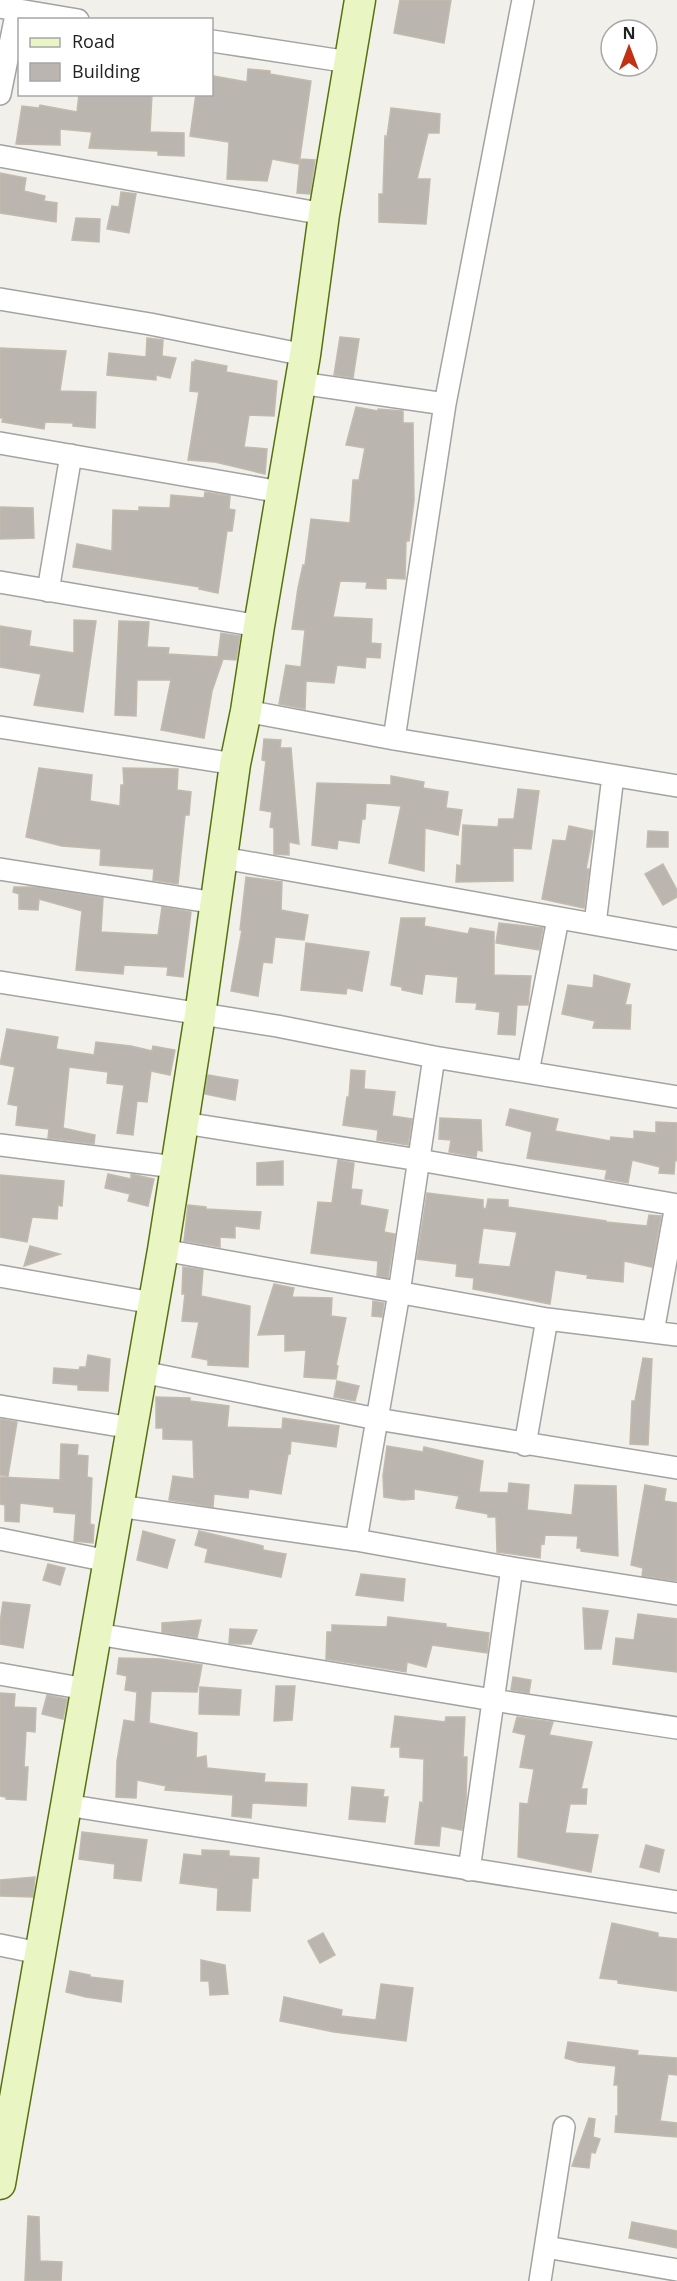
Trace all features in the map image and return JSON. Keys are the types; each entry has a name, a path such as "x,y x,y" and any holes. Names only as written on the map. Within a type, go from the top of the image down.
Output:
{"street":[{"path":"0,2184 9,2083 39,1953 66,1805 184,1123 236,764 303,369 324,214 360,0"},
{"path":"394,739 445,404 523,0"},
{"path":"0,94 8,9 65,18"},
{"path":"213,40 349,62"},
{"path":"0,156 324,214"},
{"path":"0,299 150,324 303,369 445,404"},
{"path":"0,443 281,492"},
{"path":"48,591 70,455"},
{"path":"0,582 259,626"},
{"path":"246,711 394,739 677,786"},
{"path":"0,727 236,764"},
{"path":"595,924 613,776"},
{"path":"223,858 677,939"},
{"path":"0,869 216,903"},
{"path":"528,1072 558,919"},
{"path":"0,982 276,1026 434,1057 677,1097"},
{"path":"356,1540 399,1293 434,1057"},
{"path":"184,1123 677,1205 653,1332"},
{"path":"0,1145 176,1167"},
{"path":"163,1250 547,1319 677,1335"},
{"path":"0,1276 153,1303"},
{"path":"525,1445 547,1319"},
{"path":"142,1372 377,1419 525,1445 677,1468"},
{"path":"0,1406 132,1428"},
{"path":"118,1506 356,1540 677,1594"},
{"path":"0,1539 108,1561"},
{"path":"469,1870 512,1568"},
{"path":"97,1634 677,1728"},
{"path":"0,1674 86,1689"},
{"path":"66,1805 677,1902"},
{"path":"0,1945 39,1953"},
{"path":"540,2281 564,2127"},
{"path":"546,2247 677,2270"}],"building":[{"path":"400,0 451,0 444,43 394,33"},
{"path":"248,69 270,71 270,74 311,81 299,164 272,159 267,181 227,179 229,142 190,136 196,96 213,96 213,76 247,82"},
{"path":"79,96 152,96 150,132 184,133 184,156 158,155 158,151 89,148 92,132 60,129 60,145 16,144 22,106 39,108 40,105 77,112"},
{"path":"391,108 440,114 439,133 428,133 417,179 430,179 426,224 379,222 379,194 383,194 385,136 387,137"},
{"path":"300,159 315,160 310,194 297,193"},
{"path":"0,173 26,178 24,191 45,196 44,201 57,203 56,222 0,213"},
{"path":"121,192 136,194 129,233 107,229 112,206 119,207"},
{"path":"76,218 100,219 99,242 72,240"},
{"path":"340,337 359,339 353,378 334,375"},
{"path":"147,338 163,340 162,356 176,358 170,378 156,375 156,380 107,375 109,353 146,357"},
{"path":"0,348 66,351 60,391 96,392 95,428 73,426 73,423 45,422 44,429 2,422 3,418 0,418"},
{"path":"195,360 227,366 226,372 277,381 274,416 249,415 244,447 267,449 265,474 215,462 188,460 199,392 190,391 192,362"},
{"path":"356,407 378,411 378,409 403,411 403,423 413,423 414,500 409,541 406,541 405,579 386,578 386,589 366,588 367,582 340,581 333,617 372,619 371,643 381,644 380,658 366,657 365,668 337,665 334,683 306,681 305,709 279,704 286,665 301,667 305,630 292,629 298,588 303,565 305,565 311,519 350,523 353,480 359,480 365,448 346,445"},
{"path":"205,492 230,496 229,509 235,510 232,531 227,531 218,593 199,589 200,587 73,567 77,544 112,551 113,510 139,511 139,507 170,508 171,495 204,498"},
{"path":"0,507 33,508 34,538 0,539"},
{"path":"74,620 96,621 83,712 34,705 41,674 0,667 0,626 31,631 29,646 74,653"},
{"path":"119,621 149,622 147,647 169,648 168,654 218,657 221,633 240,636 236,660 223,659 212,691 204,738 161,730 171,680 137,680 136,716 115,715"},
{"path":"264,739 281,740 280,748 291,748 299,844 289,842 289,855 274,854 274,828 270,827 272,812 260,810 266,761 262,760"},
{"path":"39,768 92,775 90,801 120,806 121,785 124,785 123,768 178,769 177,790 191,792 189,815 185,815 178,884 153,880 154,869 100,865 101,849 62,846 26,837"},
{"path":"391,776 424,782 423,788 448,792 446,808 462,810 458,835 425,828 424,871 389,863 401,806 366,803 359,843 338,840 337,849 312,845 317,783 391,785"},
{"path":"518,789 539,791 531,849 513,848 513,881 456,882 457,865 461,866 463,825 498,827 499,819 514,819"},
{"path":"569,826 593,831 586,869 589,869 584,908 542,899 553,840 566,841"},
{"path":"648,831 668,832 668,847 647,847"},
{"path":"663,864 677,890 677,897 663,905 645,874"},
{"path":"246,877 282,882 281,910 308,915 304,940 275,937 272,963 263,962 258,996 231,991 242,930 240,930"},
{"path":"14,887 35,887 103,898 101,932 158,935 162,907 191,912 183,977 167,975 168,967 124,965 123,974 76,970 82,911 39,899 38,910 19,909 19,894 13,892"},
{"path":"401,918 425,918 424,926 468,934 470,928 494,932 494,975 531,976 528,1005 517,1005 515,1035 498,1034 500,1012 476,1009 477,1003 456,1002 458,977 425,974 422,994 391,985"},
{"path":"499,923 543,928 539,950 496,943"},
{"path":"306,943 369,952 362,991 347,988 346,994 301,990"},
{"path":"594,975 630,984 625,1005 631,1005 630,1029 593,1028 595,1021 562,1014 568,985 593,988"},
{"path":"7,1029 58,1037 56,1049 94,1055 96,1042 152,1051 153,1046 175,1050 170,1075 151,1071 147,1102 137,1101 133,1135 117,1133 124,1085 107,1083 108,1072 69,1067 63,1128 95,1135 94,1144 48,1138 49,1129 16,1125 18,1106 8,1104 15,1067 0,1064"},
{"path":"351,1070 365,1071 364,1089 395,1092 392,1116 412,1119 408,1145 377,1140 378,1130 343,1125 347,1097 349,1097"},
{"path":"208,1075 238,1080 235,1100 205,1094"},
{"path":"510,1109 558,1119 555,1131 610,1141 611,1137 634,1139 634,1131 656,1133 656,1122 677,1123 677,1161 675,1160 674,1174 659,1173 660,1167 632,1160 628,1183 605,1179 607,1170 527,1158 532,1132 506,1125"},
{"path":"440,1118 481,1120 482,1151 477,1150 476,1157 449,1152 451,1140 439,1139"},
{"path":"338,1160 354,1163 351,1189 362,1190 360,1205 388,1210 384,1232 395,1234 388,1278 377,1276 378,1261 311,1253 318,1202 332,1203"},
{"path":"283,1161 283,1185 257,1185 257,1163"},
{"path":"108,1174 131,1179 131,1174 154,1179 148,1206 128,1201 130,1194 105,1188"},
{"path":"0,1175 64,1181 62,1206 58,1205 57,1219 32,1217 27,1242 0,1237"},
{"path":"427,1193 483,1200 483,1208 486,1209 488,1199 508,1200 508,1207 606,1222 647,1226 649,1215 661,1216 652,1267 624,1261 623,1282 587,1278 588,1275 555,1270 550,1304 473,1289 474,1278 456,1276 457,1264 417,1259","holes":["483,1228 517,1232 510,1267 478,1264"]},
{"path":"188,1205 206,1207 206,1209 261,1212 259,1229 235,1226 235,1238 220,1237 220,1247 184,1241"},
{"path":"30,1246 60,1254 24,1266"},
{"path":"183,1267 203,1270 201,1296 250,1306 248,1367 208,1365 208,1360 192,1357 199,1322 182,1321 185,1294 182,1294"},
{"path":"274,1284 294,1288 292,1297 332,1298 331,1316 346,1318 336,1365 338,1366 336,1379 304,1377 306,1350 285,1351 285,1334 258,1335"},
{"path":"373,1301 384,1303 382,1317 372,1316"},
{"path":"88,1355 110,1359 108,1391 78,1390 78,1385 53,1383 54,1368 79,1370 80,1367 86,1367"},
{"path":"643,1358 652,1359 648,1445 630,1444 632,1401 635,1401"},
{"path":"337,1381 359,1386 355,1401 334,1397"},
{"path":"156,1397 190,1398 190,1401 229,1406 227,1427 282,1429 283,1418 339,1426 336,1447 291,1441 281,1494 249,1489 248,1498 214,1494 213,1507 169,1500 173,1476 194,1479 193,1440 163,1439 163,1428 156,1428"},
{"path":"0,1419 17,1422 8,1476 0,1475"},
{"path":"61,1444 78,1445 77,1455 88,1456 87,1477 92,1478 90,1524 94,1525 93,1543 74,1541 76,1514 54,1512 54,1507 20,1503 19,1522 5,1521 5,1505 0,1504 0,1477 60,1480"},
{"path":"387,1446 423,1452 424,1447 483,1461 479,1492 508,1493 509,1483 529,1485 527,1510 572,1515 575,1485 616,1486 618,1556 581,1551 581,1548 577,1548 578,1536 545,1535 544,1544 541,1543 540,1558 497,1552 496,1517 456,1508 459,1496 414,1489 414,1499 384,1497 383,1476"},
{"path":"645,1485 666,1489 664,1501 677,1503 677,1581 642,1576 643,1568 631,1565"},
{"path":"143,1531 175,1540 167,1568 137,1560"},
{"path":"199,1531 263,1546 263,1550 286,1554 281,1577 205,1562 208,1549 195,1545"},
{"path":"48,1564 65,1568 60,1585 43,1580"},
{"path":"361,1574 405,1579 403,1601 356,1595"},
{"path":"3,1602 30,1605 23,1648 0,1644"},
{"path":"583,1608 608,1611 601,1649 585,1649"},
{"path":"638,1614 677,1619 677,1672 613,1664 616,1638 634,1640"},
{"path":"388,1617 446,1624 446,1627 489,1633 487,1653 432,1645 426,1667 407,1662 406,1672 326,1659 327,1632 332,1632 332,1625 387,1627"},
{"path":"201,1620 197,1638 162,1632 162,1623"},
{"path":"230,1629 257,1630 251,1644 237,1644 229,1643"},
{"path":"119,1658 161,1659 202,1665 197,1692 151,1691 149,1723 197,1733 196,1758 206,1756 207,1768 265,1774 264,1782 307,1784 306,1806 252,1803 251,1818 232,1816 233,1795 165,1790 166,1786 137,1780 136,1798 116,1797 117,1761 124,1720 135,1722 137,1692 125,1690 127,1676 117,1674"},
{"path":"513,1677 531,1680 529,1693 511,1690"},
{"path":"276,1686 295,1686 292,1720 274,1721"},
{"path":"200,1687 241,1690 239,1715 199,1714"},
{"path":"0,1693 15,1694 14,1707 36,1708 35,1732 26,1731 24,1767 28,1767 26,1800 6,1799 0,1796"},
{"path":"47,1695 67,1699 63,1719 42,1714"},
{"path":"395,1716 445,1722 446,1717 465,1717 463,1757 467,1757 466,1801 462,1830 441,1826 439,1846 415,1844 420,1802 423,1803 424,1759 400,1757 400,1747 391,1747"},
{"path":"517,1717 553,1722 549,1735 592,1742 581,1789 587,1789 586,1804 570,1804 565,1833 598,1835 591,1872 518,1857 520,1803 528,1804 534,1769 520,1767 526,1735 513,1732"},
{"path":"352,1787 384,1790 383,1797 388,1797 385,1822 349,1819"},
{"path":"82,1832 147,1840 141,1881 114,1878 115,1864 79,1859"},
{"path":"646,1845 664,1850 659,1872 640,1867"},
{"path":"202,1850 229,1851 229,1856 259,1858 258,1878 252,1878 250,1911 217,1910 218,1888 180,1883 184,1854 202,1856"},
{"path":"35,1877 33,1897 0,1896 0,1880"},
{"path":"612,1923 658,1933 658,1937 677,1939 677,1991 618,1983 618,1980 600,1978"},
{"path":"323,1933 335,1955 320,1963 308,1941"},
{"path":"201,1960 225,1965 228,1994 210,1995 209,1981 201,1981"},
{"path":"70,1971 90,1975 90,1977 123,1981 121,2002 66,1992"},
{"path":"381,1984 413,1988 406,2041 334,2032 280,2021 284,1997 342,2010 341,2016 376,2020"},
{"path":"568,2042 638,2051 637,2055 677,2058 677,2075 668,2074 660,2121 677,2123 677,2137 615,2132 616,2116 618,2116 618,2085 614,2085 616,2066 578,2062 565,2058"},
{"path":"589,2118 595,2119 593,2137 600,2139 595,2153 591,2152 589,2168 572,2166"},
{"path":"28,2216 39,2217 40,2261 62,2262 61,2281 25,2281"},
{"path":"632,2222 677,2231 677,2248 629,2238"}]}
